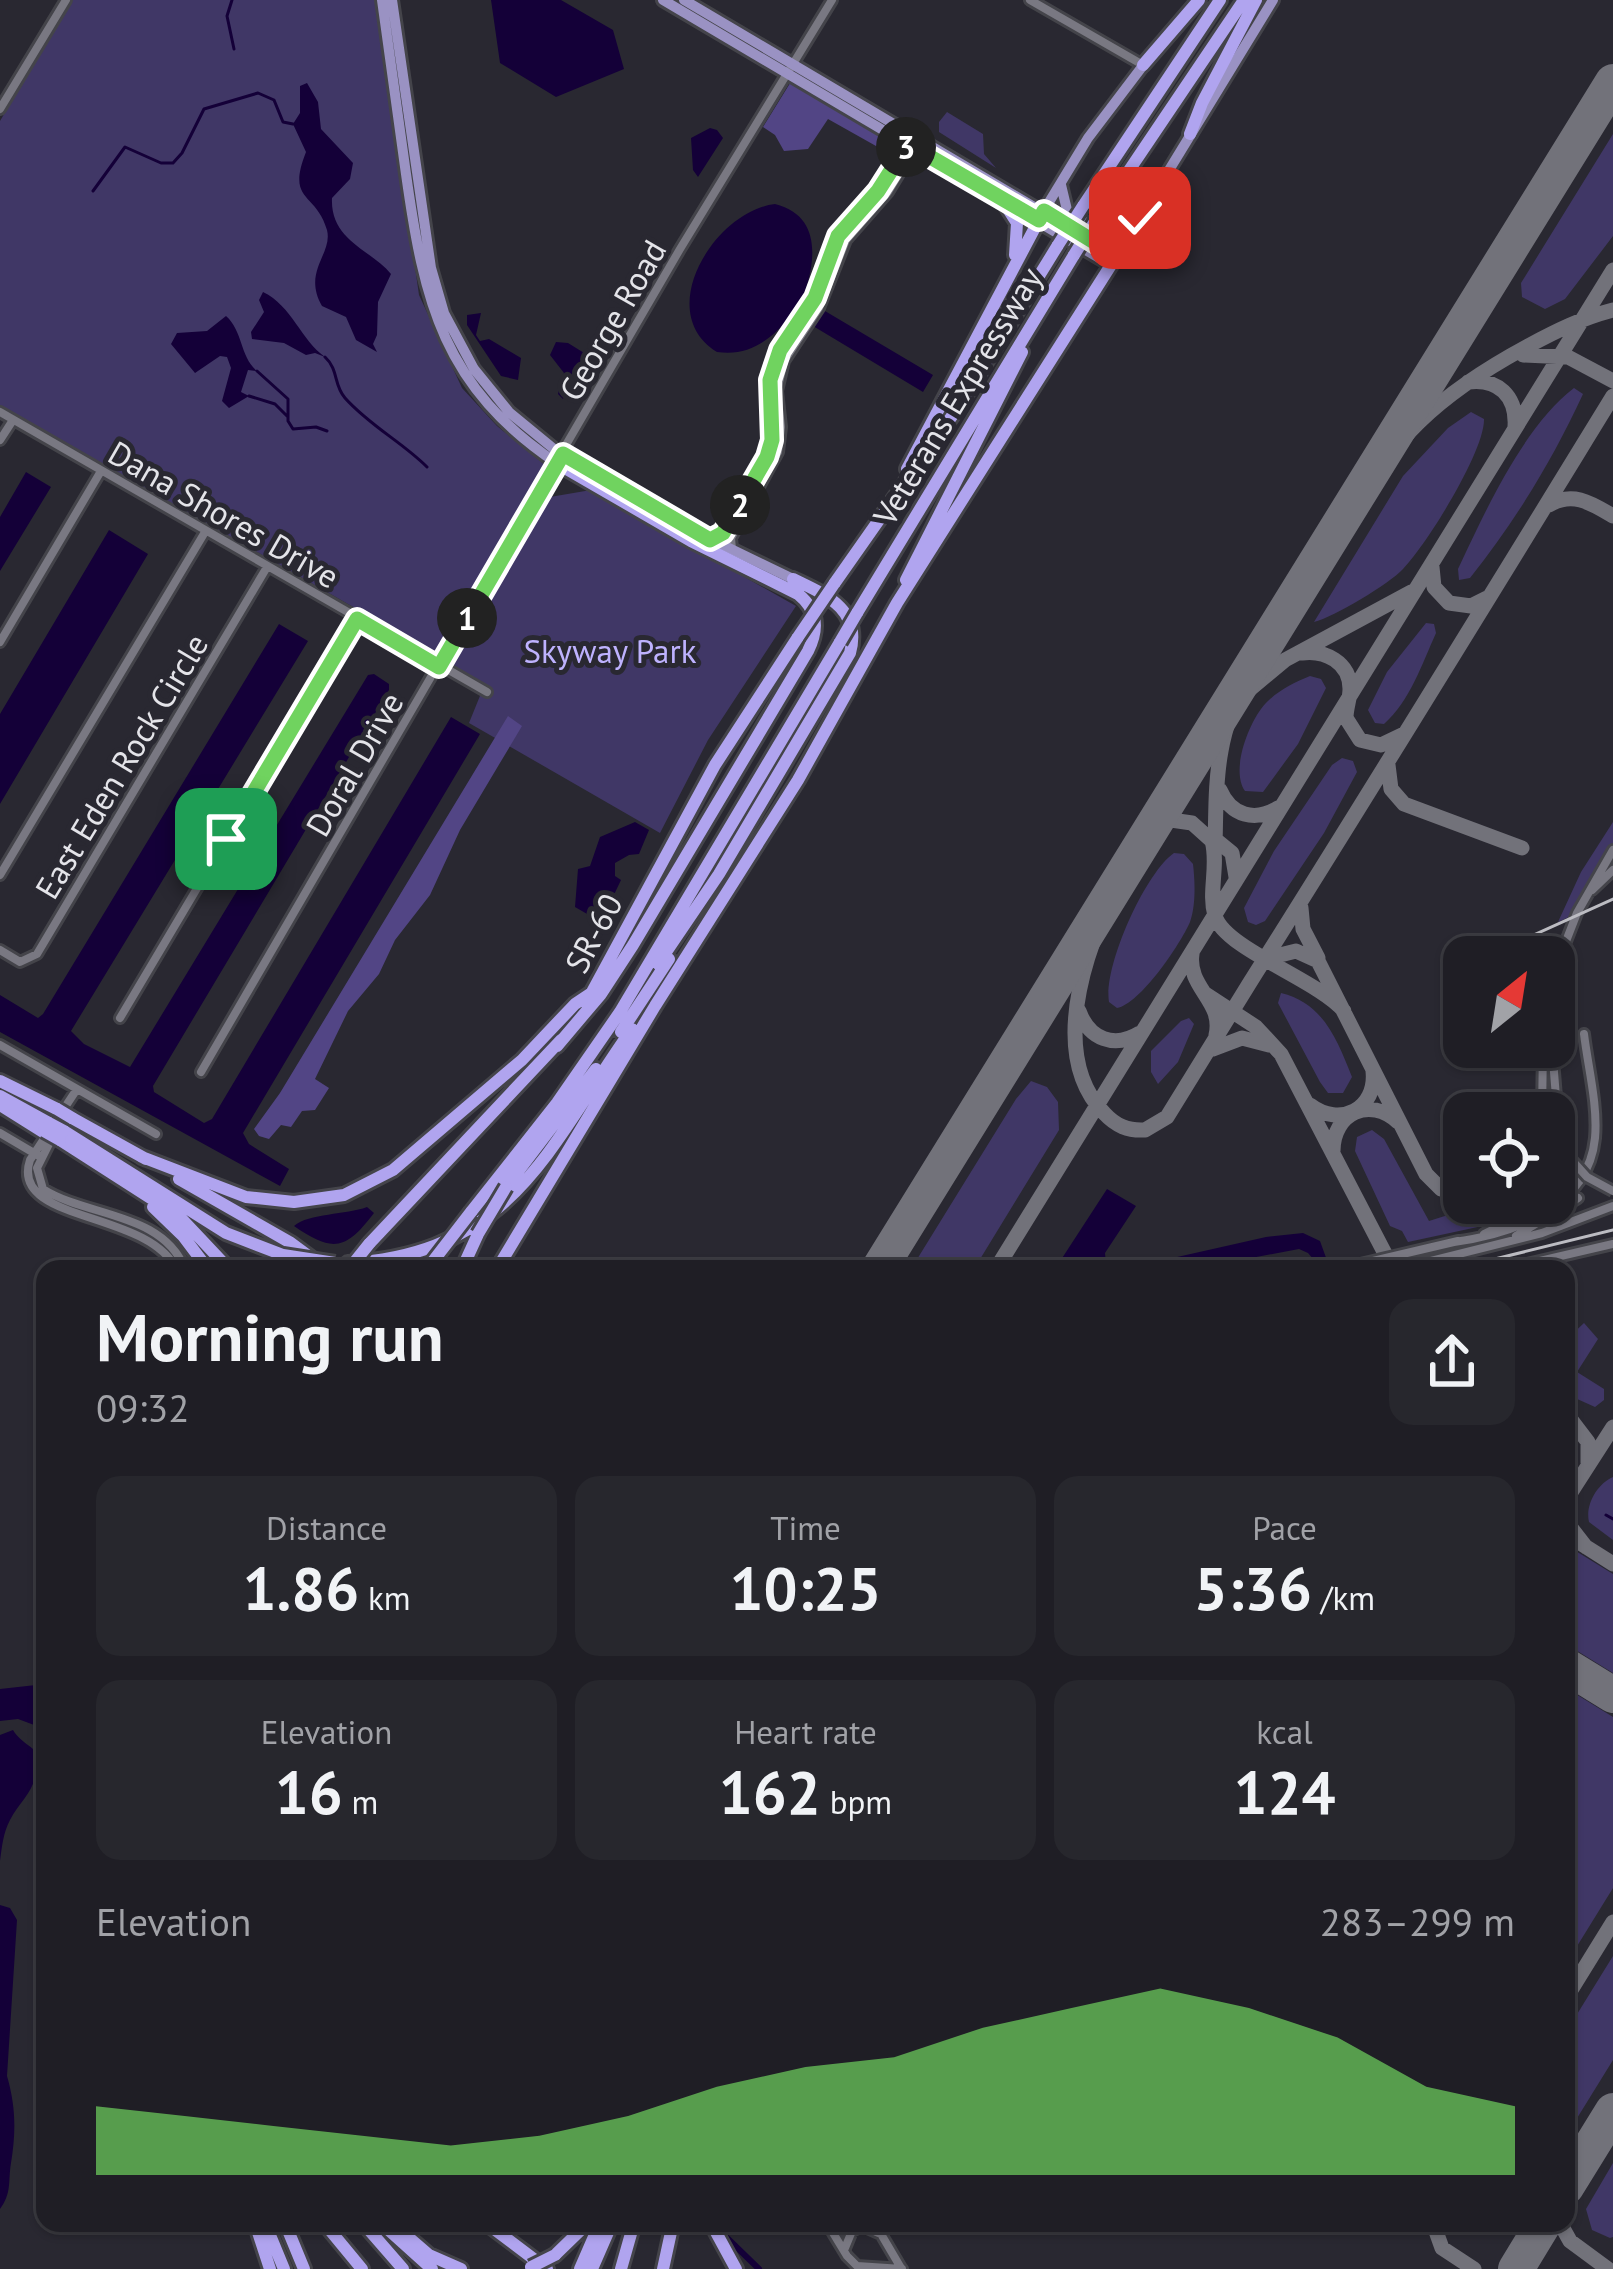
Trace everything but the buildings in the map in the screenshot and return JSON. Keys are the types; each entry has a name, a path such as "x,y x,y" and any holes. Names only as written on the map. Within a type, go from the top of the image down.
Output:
{"highway":[{"path":"1143,65 1195,0"},
{"name":"Veterans Expressway","path":"834,584 959,406 1083,206 1224,0"},
{"name":"Veterans Expressway","path":"840,643 1099,215 1244,0"},
{"path":"1190,134 1256,0"},
{"path":"1001,198 1018,227 1012,268"},
{"path":"898,493 1041,215"},
{"path":"502,1260 798,780 897,603 1114,261"},
{"path":"897,603 1051,294"},
{"path":"557,1046 601,994 633,945 808,651 815,625 812,607 795,591 691,541 560,459"},
{"path":"465,1260 506,1187 621,1033 852,646 851,622 842,606 793,579"},
{"name":"SR-60","path":"356,1260 557,1046 591,994 715,765 834,584"},
{"name":"SR-60","path":"435,1260 557,1103 620,1012 840,643"},
{"path":"620,1012 718,874"},
{"path":"381,1260 422,1250 466,1231 502,1206 548,1156 626,1037 679,968"},
{"path":"142,1157 259,1199 307,1202 344,1195 393,1170 591,994"},
{"path":"0,1081 53,1116 60,1138 155,1208 201,1260"},
{"path":"0,1100 72,1118 318,1260"},
{"path":"0,1100 23,1119 226,1233 303,1260"},
{"path":"60,1138 180,1217 221,1260"},
{"path":"257,2232 270,2269"},
{"path":"269,2232 284,2269"},
{"path":"289,2232 304,2269"},
{"path":"331,2232 362,2269"},
{"path":"371,2232 403,2269"},
{"path":"391,2232 432,2269"},
{"path":"403,2232 429,2254 460,2269"},
{"path":"498,2232 547,2269"},
{"path":"527,2268 555,2255 579,2232"},
{"path":"580,2269 596,2232"},
{"path":"592,2269 608,2232"},
{"path":"621,2269 631,2232"},
{"path":"663,2269 671,2232"},
{"path":"715,2232 736,2269"}],"main road":[{"path":"382,0 418,258 434,315 459,365 491,408 560,459 793,579"},
{"path":"392,0 427,247 440,301 458,343 486,385 560,459"},
{"path":"663,0 692,5 914,141 1024,199 1041,215"},
{"path":"914,141 1001,198 1041,215 1114,261 1273,0"},
{"path":"1041,215 1143,65"},
{"path":"1024,199 1040,198 1059,185"},
{"path":"1059,185 1067,210 1102,232 1120,232 1140,218"}],"street":[{"path":"0,109 66,0"},
{"name":"George Road","path":"439,667 832,0"},
{"path":"1030,0 1143,65"},
{"path":"733,551 731,538 778,452 779,379 788,354 848,236 885,196 914,141"},
{"path":"710,540 723,533 767,457 772,440 772,369 780,350 802,328"},
{"name":"Dana Shores Drive","path":"0,412 487,692"},
{"path":"0,440 13,419"},
{"path":"0,642 101,471"},
{"path":"0,875 206,531"},
{"name":"East Eden Rock Circle","path":"1,950 20,962 37,954 267,567"},
{"path":"120,1018 357,619"},
{"name":"Doral Drive","path":"201,1072 439,667"},
{"path":"1569,936 1613,850"},
{"path":"1588,893 1613,870"},
{"path":"1379,1260 1520,1227 1557,1204 1579,1181 1592,1155 1595,1129 1584,1034"},
{"path":"0,1045 156,1134"},
{"path":"1551,1068 1559,1136 1568,1156 1588,1177 1613,1191"},
{"path":"77,1089 27,1176 37,1197 129,1230 170,1260"},
{"path":"0,1133 38,1155"},
{"path":"38,1155 37,1174 45,1191 145,1229 175,1250 180,1260"},
{"path":"1493,1246 1538,1226 1578,1198"},
{"path":"1436,1260 1542,1233 1613,1205"},
{"path":"1454,1243 1504,1224"},
{"path":"1544,1260 1613,1244"},
{"path":"834,2232 857,2266 902,2269"},
{"path":"845,2250 854,2232"},
{"path":"878,2232 902,2269"},
{"path":"871,2266 882,2258 886,2232"}],"green space":[{"path":"72,0 377,0 419,295 462,388 497,426 545,465 437,655 0,405 0,121"},
{"path":"947,112 983,134 984,154 996,168 939,132 939,122"},
{"path":"1613,134 1613,236 1565,299 1545,309 1522,297 1521,283"},
{"path":"1574,388 1583,394 1532,489 1470,578 1459,580 1458,569 1507,472 1538,425"},
{"path":"1471,412 1484,419 1475,452 1453,497 1413,557 1374,591 1314,622 1403,476 1448,428"},
{"name":"Skyway Park","path":"591,490 796,606 708,740 660,833 469,723 484,686 447,665 550,497"},
{"path":"1426,623 1434,624 1436,633 1415,682 1393,715 1384,724 1375,723 1368,710 1387,672"},
{"path":"1310,676 1321,679 1326,688 1298,744 1263,792 1245,791 1240,761 1256,717 1277,693"},
{"path":"1342,758 1353,761 1357,772 1324,833 1265,921 1248,922 1244,908 1274,851 1332,765"},
{"path":"1613,822 1613,843 1569,917 1558,922 1581,872"},
{"path":"1174,853 1184,854 1193,864 1190,922 1148,985 1117,1008 1109,1002 1109,986 1119,945 1139,900"},
{"path":"1281,993 1308,1005 1334,1036 1352,1077 1343,1093 1328,1093 1320,1082 1278,1003"},
{"path":"1189,1018 1194,1024 1178,1062 1158,1084 1151,1072 1151,1051"},
{"path":"1547,1068 1550,1068 1552,1092 1547,1092"},
{"path":"1031,1081 1047,1087 1058,1102 1059,1130 980,1260 917,1260"},
{"path":"1372,1130 1384,1139 1429,1221 1443,1217 1443,1224 1488,1224 1408,1242 1402,1231 1390,1226 1355,1151 1357,1137"},
{"path":"1584,1323 1598,1339 1577,1372 1604,1389 1604,1400 1595,1407 1575,1398 1575,1332"},
{"path":"1613,1477 1613,1540 1589,1522 1588,1515 1594,1496"},
{"path":"1575,1551 1613,1574 1613,1673 1575,1650"},
{"path":"1575,1694 1613,1717 1613,1888 1575,1949"},
{"path":"1613,1956 1613,2060 1575,2121 1575,2017"},
{"path":"1613,2163 1610,2238 1592,2230 1586,2209"}],"shaded area":[{"path":"491,0 561,0 613,30 624,69 556,97 500,63"},
{"path":"792,80 900,143 892,155 828,119 808,149 784,151 775,135 763,127"},
{"path":"307,83 318,102 321,129 353,163 350,179 332,198 338,225 391,274 378,302 373,344 377,352 356,340 346,317 322,306 317,294 316,273 327,230 301,189 306,152 293,124 300,113 300,86"},
{"path":"710,128 723,138 698,177 693,170 691,138"},
{"path":"775,204 801,219 812,242 803,298 933,375 923,392 793,314 769,338 740,352 717,352 698,334 690,313 699,266 731,224"},
{"path":"263,292 282,306 325,357 306,355 284,343 252,339 251,332 264,312 259,300"},
{"path":"481,313 476,335 521,358 518,380 501,376 467,325 467,315"},
{"path":"226,316 257,371 248,370 241,392 249,396 229,408 222,401 231,368 227,357 220,356 195,373 171,344 177,333 207,331"},
{"path":"556,342 568,343 589,356 578,363 563,399 558,394 564,373 550,355"},
{"path":"26,472 51,487 0,571 0,517"},
{"path":"109,530 148,554 0,804 0,714"},
{"path":"279,624 308,641 71,1031 84,1044 130,1067 368,675 374,674 389,684 389,690 153,1086 154,1092 204,1123 212,1119 451,717 480,734 243,1133 249,1144 289,1169 280,1186 0,1032 0,995 38,1018 43,1014"},
{"path":"508,716 522,726 460,830 430,895 395,940 379,974 348,1011 315,1079 329,1088 315,1110 302,1111 291,1127 281,1125 269,1139 259,1136 254,1129"},
{"path":"635,822 649,830 639,854 615,863 615,876 621,880 601,922 575,907 578,869 590,866 600,837"},
{"path":"1107,1189 1136,1206 1105,1253 1106,1260 1061,1260"},
{"path":"367,1207 374,1213 355,1234 338,1243 319,1241 294,1226 309,1219"},
{"path":"1303,1233 1320,1241 1327,1260 1314,1260 1299,1249 1241,1260 1164,1260"},
{"path":"36,1685 36,1726 18,1719 0,1721 0,1689"},
{"path":"13,1730 36,1752 36,1774 8,1825 0,1861 0,1735"},
{"path":"0,1905 10,1908 17,1920 7,2076 14,2141 8,2192 0,2209"}],"waterway":[{"path":"232,0 227,16 234,49"},
{"path":"93,191 125,147 161,163 173,163 204,109 258,93 274,100 283,122 293,124"},
{"path":"325,357 345,398 427,467"},
{"path":"257,371 288,399 288,421 293,429 327,431"},
{"path":"249,396 275,404 287,416"},
{"path":"1606,1515 1613,1519"},
{"path":"723,2234 759,2269"}],"taxiway":[{"path":"1609,92 1613,86"},
{"path":"1002,1260 1613,270"},
{"path":"1339,528 1398,444 1442,402 1528,346 1613,310"},
{"path":"1523,355 1568,357 1613,381"},
{"path":"1468,382 1488,383 1504,391 1513,406 1515,427"},
{"path":"1344,1011 1331,999 1314,988 1274,964 1253,952 1222,928 1213,907 1212,841 1192,823 1171,820 1146,840 1100,924 1079,990 1077,1057 1086,1087 1113,1121 1145,1130 1167,1117 1249,984 1295,911 1386,764 1613,396"},
{"path":"1549,505 1574,499 1613,516"},
{"path":"1432,567 1434,587 1449,603 1471,606 1487,598"},
{"path":"1215,845 1219,763 1235,704 1256,660 1309,576"},
{"path":"1243,695 1285,660 1411,592"},
{"path":"1302,653 1327,656 1346,672 1350,689 1346,718 1360,740 1381,745 1404,734"},
{"path":"1388,765 1391,789 1404,804 1522,848"},
{"path":"1220,790 1230,806 1244,814 1261,815 1278,808"},
{"path":"1210,835 1232,853 1236,877"},
{"path":"1301,908 1303,929 1318,958"},
{"path":"1268,958 1296,951 1318,961 1426,1174 1443,1189"},
{"path":"1192,954 1195,976 1215,1013 1216,1035"},
{"path":"1204,993 1256,1027 1281,1054 1388,1260"},
{"path":"1079,1011 1089,1028 1104,1038 1121,1040 1140,1033"},
{"path":"1213,1049 1242,1038 1269,1045"},
{"path":"1310,1105 1333,1115 1354,1111 1369,1096 1373,1071"},
{"path":"1333,1151 1339,1127 1355,1112 1376,1110 1398,1122"},
{"path":"1575,1425 1588,1442 1588,1463"},
{"path":"1575,1486 1613,1427"},
{"path":"1575,1533 1586,1547"},
{"path":"1580,1543 1613,1564"},
{"path":"1575,1983 1613,1922"},
{"path":"1575,2175 1590,2151"},
{"path":"1436,2232 1442,2248 1474,2269"},
{"path":"1565,2232 1608,2269"},
{"path":"1511,2269 1520,2261"}],"runway":[{"path":"885,1260 1613,82"},
{"path":"1575,1672 1613,1695"},
{"path":"1575,2172 1613,2111"},
{"path":"1516,2269 1539,2232"}],"tram line":[{"path":"1531,936 1613,899"},
{"path":"1491,1260 1613,1230"}],"route":[{"path":"226,839 357,619 439,667 563,454 710,540 721,535 770,448 770,380 780,350 815,298 838,236 878,191 908,144 1039,220 1044,211 1117,256 1140,218"}]}
